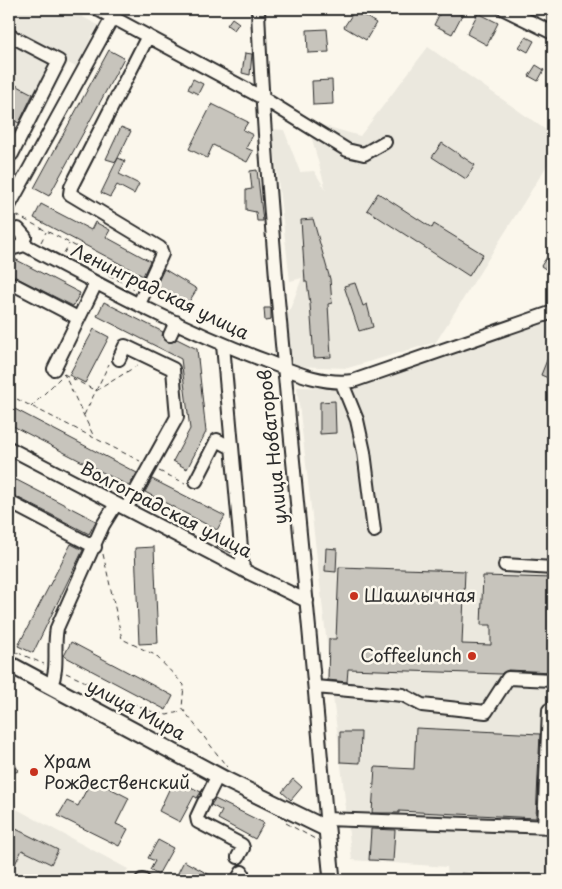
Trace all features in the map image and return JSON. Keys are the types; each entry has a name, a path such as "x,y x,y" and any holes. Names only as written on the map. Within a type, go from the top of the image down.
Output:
{"main road":[{"name":"улица Мира","path":"10,668 51,686 324,830"},
{"name":"улица Новаторов","path":"324,830 332,880"}],"street":[{"path":"97,9 115,13 148,36 261,97 346,150 364,154 385,142"},
{"name":"улица Новаторов","path":"258,9 261,97 284,368 316,687 324,830"},
{"path":"504,9 553,33"},
{"path":"9,206 115,13"},
{"path":"9,35 59,61 12,154 9,152"},
{"path":"141,299 162,254 160,248 70,194 71,187 148,36"},
{"name":"Ленинградская улица","path":"9,231 15,229 21,231 25,237 23,244 96,283 141,299 176,322 223,345 318,380 353,381 553,312"},
{"path":"9,246 18,248 23,244"},
{"path":"9,282 78,318"},
{"path":"60,371 78,318 96,283"},
{"path":"60,371 91,308 85,305"},
{"path":"170,335 176,322"},
{"path":"223,345 243,570"},
{"path":"51,686 56,668 54,645 57,628 99,550 103,525 121,507 150,466 177,417 173,369 126,346 119,359"},
{"path":"153,359 162,349"},
{"path":"342,382 358,420 374,531"},
{"path":"196,481 217,440 232,448"},
{"name":"Волгоградская улица","path":"9,448 243,570 308,601"},
{"path":"9,502 99,550"},
{"path":"506,566 553,568"},
{"path":"316,687 403,695 422,705 486,712 508,678 553,680"},
{"path":"324,830 549,827 549,710 553,710"},
{"path":"222,777 206,798 197,820 242,844 243,848 238,857"}],"path":[{"path":"9,211 77,247 75,256 141,299"},
{"path":"37,251 46,231"},
{"path":"59,263 69,243"},
{"path":"84,415 113,356 119,359"},
{"path":"96,391 153,359"},
{"path":"60,371 96,391"},
{"path":"31,407 60,371"},
{"path":"60,371 94,438"},
{"path":"9,396 192,487 196,481"},
{"path":"99,550 122,639 155,655 184,686 182,708 231,772 222,777"},
{"path":"9,649 26,658 88,681 150,711 167,715 184,711"},
{"path":"279,819 324,830"}],"shaded area":[{"path":"9,9 68,9 98,25 76,67 68,63 9,179"},
{"path":"428,47 553,135 553,156 436,342 348,368 293,366 290,363 287,317 302,278 290,281 272,129 284,130 300,172 314,171 326,190 307,121 360,136"},
{"path":"553,316 553,880 448,880 447,867 352,860 297,387 348,388"},
{"path":"9,805 128,869 121,880 9,880"},
{"path":"461,873 505,876 505,880 462,880"}],"building":[{"path":"442,9 451,9 462,15 452,34 434,25"},
{"path":"355,10 376,23 366,40 344,27"},
{"path":"478,13 498,23 487,45 467,34"},
{"path":"232,18 239,23 234,30 227,25"},
{"path":"327,29 329,52 308,53 307,30"},
{"path":"526,37 534,41 528,52 519,47"},
{"path":"109,50 124,58 49,196 34,188"},
{"path":"245,53 252,54 250,75 242,73"},
{"path":"536,65 544,70 538,81 529,76"},
{"path":"193,79 203,84 198,94 188,89"},
{"path":"332,80 333,104 313,105 312,81"},
{"path":"12,83 33,94 19,123 9,118 9,86"},
{"path":"212,104 248,122 243,130 253,135 246,148 253,151 247,162 213,145 207,158 189,149"},
{"path":"121,127 131,131 116,162 106,159"},
{"path":"442,143 475,165 466,179 432,157"},
{"path":"118,158 125,161 119,174 139,184 134,194 117,185 110,197 101,193"},
{"path":"257,170 263,221 257,221 256,212 246,210 246,190 252,189 250,171"},
{"path":"378,193 432,228 434,224 483,254 469,276 367,210"},
{"path":"41,204 91,230 95,222 110,230 106,237 150,261 143,276 34,218"},
{"path":"313,219 330,279 332,303 328,304 331,357 314,358 310,304 307,282 305,282 301,220"},
{"path":"553,248 553,274 541,266"},
{"path":"9,256 80,293 73,306 9,274"},
{"path":"164,269 197,289 187,305 156,286"},
{"path":"355,283 363,306 367,304 373,327 359,331 344,286"},
{"path":"104,302 163,332 162,336 166,342 171,343 177,339 197,349 206,432 187,469 173,461 190,429 181,359 97,316"},
{"path":"264,308 271,308 271,320 265,321"},
{"path":"94,329 109,337 85,383 69,375"},
{"path":"553,345 553,380 541,375"},
{"path":"335,401 336,433 320,434 320,402"},
{"path":"9,406 137,473 129,486 9,424"},
{"path":"9,476 96,521 89,534 9,493"},
{"path":"152,479 225,516 217,530 145,492"},
{"path":"221,538 233,544 231,553 217,546"},
{"path":"71,544 83,550 33,653 18,646"},
{"path":"154,547 158,643 139,644 135,548"},
{"path":"326,548 337,549 336,572 325,571"},
{"path":"339,567 465,571 462,644 491,645 491,625 481,625 483,576 553,578 553,672 508,670 501,674 348,669 347,682 328,680 329,639 336,639"},
{"path":"71,642 173,696 166,710 64,656"},
{"path":"416,728 540,734 536,818 399,811 399,813 372,813 375,767 414,769"},
{"path":"340,732 361,732 360,763 340,762"},
{"path":"9,749 18,771 9,775"},
{"path":"92,779 129,798 116,824 128,829 119,846 58,816 67,801 78,806"},
{"path":"174,779 201,792 197,798 194,796 180,822 159,811"},
{"path":"293,779 302,787 291,800 282,792"},
{"path":"215,799 264,823 255,839 218,819 222,811 211,805"},
{"path":"16,829 58,850 51,864 22,850 9,876 9,842"},
{"path":"371,829 395,830 393,861 369,860"},
{"path":"158,840 173,848 158,875 150,870 155,861 148,858"},
{"path":"184,861 219,880 187,880 177,875"}],"tunnel":[{"path":"162,349 170,335"}],"place":[{"name":"Шашлычная","path":"354,596"},
{"name":"Coffeelunch","path":"472,656"},
{"name":"Храм Рождественский","path":"34,772"}]}
